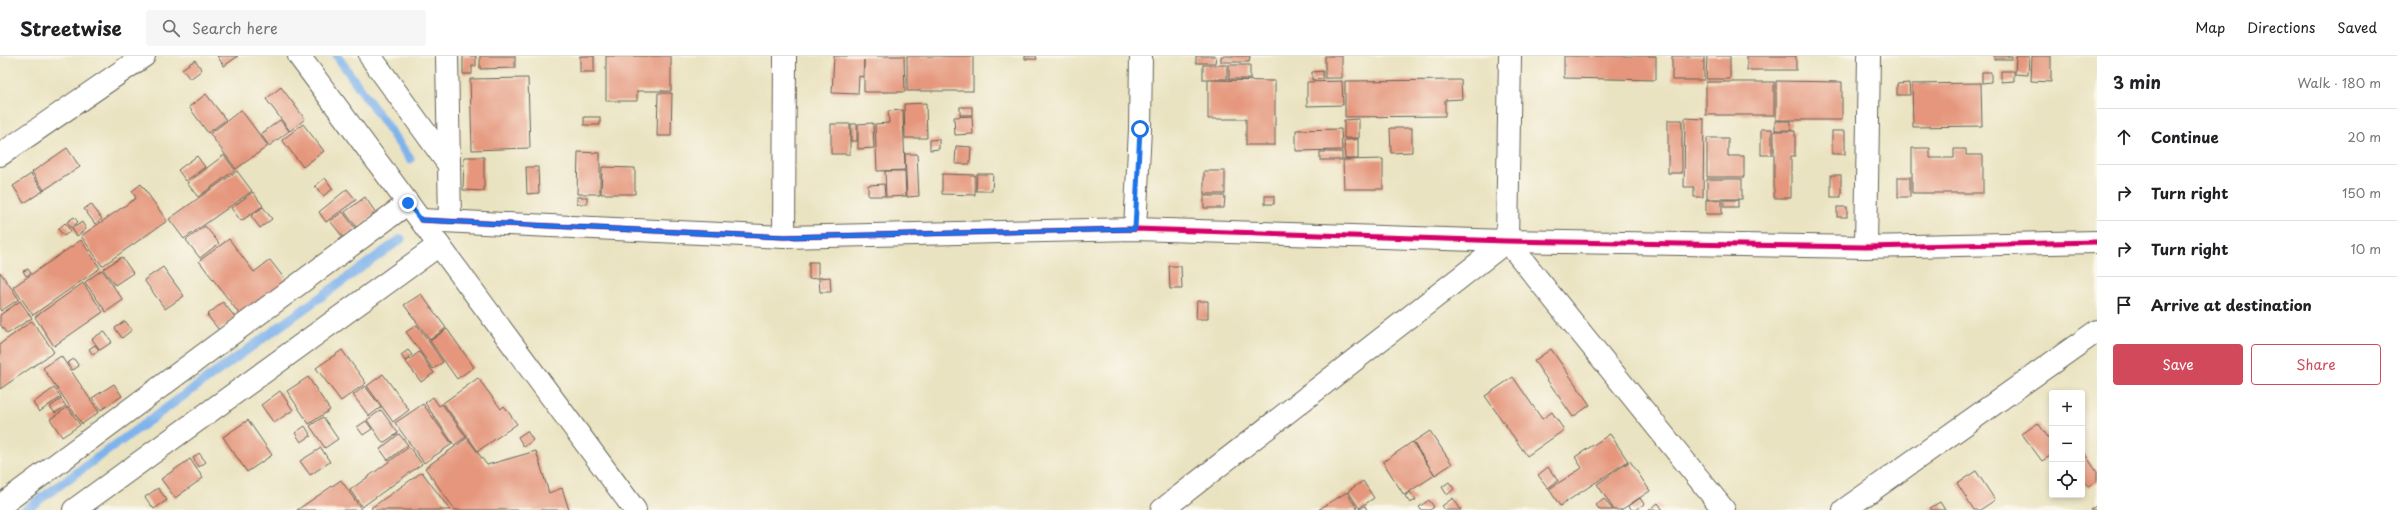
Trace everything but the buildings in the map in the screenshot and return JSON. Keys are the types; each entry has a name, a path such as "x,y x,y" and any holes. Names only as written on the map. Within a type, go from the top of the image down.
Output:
{"street":[{"path":"0,155 144,56"},
{"path":"298,56 415,211 635,510"},
{"path":"370,56 449,165"},
{"path":"447,56 450,222"},
{"path":"784,237 785,56"},
{"path":"1135,229 1140,129 1141,56"},
{"path":"1510,56 1507,241 1724,510"},
{"path":"1866,246 1869,56"},
{"path":"415,211 450,222 784,237 1135,229 1507,241 1866,246 2097,242"},
{"path":"0,506 415,211"},
{"path":"1162,510 1507,241"},
{"path":"74,510 439,245"},
{"path":"1844,510 2097,331"}],"waterway":[{"path":"337,56 410,159"},
{"path":"25,510 401,239"}],"cycle path":[{"path":"421,220 784,237 1135,229 1507,241 1866,247 2097,242"}],"route":[{"path":"408,203 421,220 784,237 1135,229 1140,129"}]}
